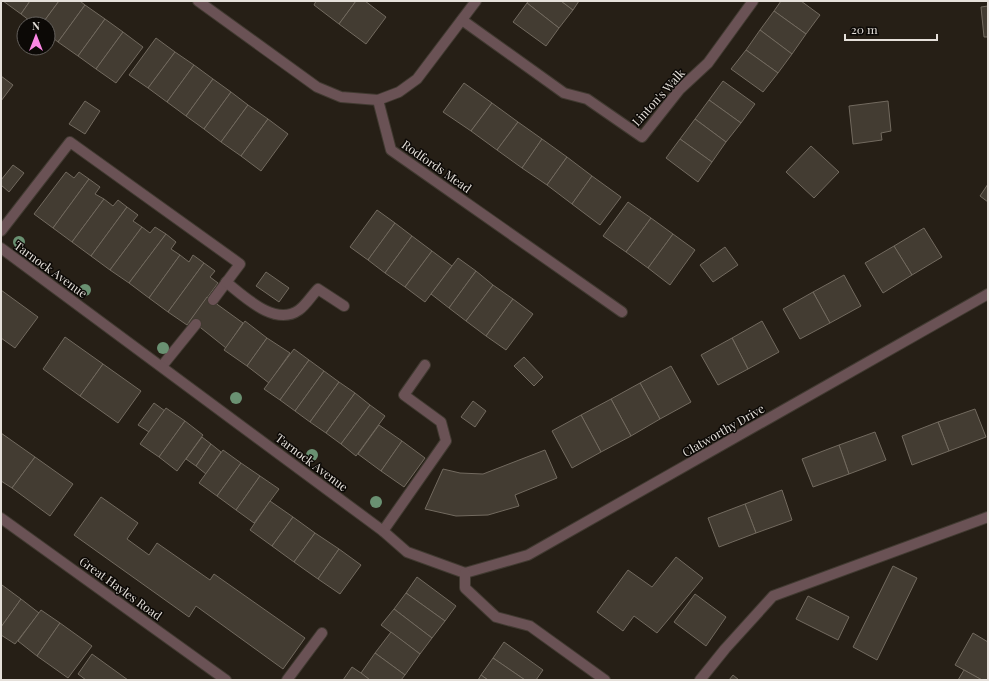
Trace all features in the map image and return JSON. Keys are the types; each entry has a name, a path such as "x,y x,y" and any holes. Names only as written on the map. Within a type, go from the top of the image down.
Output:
{"street":[{"path":"198,1 317,87 341,97 378,100 399,92 417,79 476,1"},
{"name":"Linton's Walk","path":"462,20 564,93 587,99 642,137 680,89 708,63 753,1"},
{"name":"Rodfords Mead","path":"378,100 391,150 622,312"},
{"path":"1,231 70,142 240,264 213,300"},
{"name":"Tarnock Avenue","path":"1,248 383,531 407,552 464,573"},
{"path":"226,282 272,314 287,316 300,310 318,289 344,306"},
{"name":"Clatworthy Drive","path":"464,573 528,555 988,294"},
{"path":"162,366 196,324"},
{"path":"383,531 446,441 441,422 404,395 425,365"},
{"path":"700,680 725,649 773,596 988,517"},
{"name":"Great Hayles Road","path":"1,518 226,680"},
{"path":"464,573 466,588 496,617 530,626 605,680"},
{"path":"287,680 322,633"}],"building":[{"path":"3,1 30,1 21,14"},
{"path":"30,1 59,1 48,16 24,16 21,14"},
{"path":"59,1 80,1 85,5 58,42 56,40 56,16 48,16"},
{"path":"316,1 356,1 339,24 314,5"},
{"path":"356,1 365,1 386,17 366,44 339,24"},
{"path":"528,1 561,1 573,10 559,28 527,3"},
{"path":"561,1 579,1 573,10"},
{"path":"781,1 801,1 820,15 806,34 774,11"},
{"path":"527,3 559,28 546,46 513,22"},
{"path":"85,5 105,19 78,56 58,42"},
{"path":"988,6 988,37 984,37 981,7"},
{"path":"774,11 806,34 792,54 760,30"},
{"path":"105,19 123,32 96,69 78,56"},
{"path":"760,30 792,54 778,73 746,50"},
{"path":"123,32 143,47 116,83 96,69"},
{"path":"156,38 175,52 148,88 129,75"},
{"path":"746,50 778,73 763,92 731,69"},
{"path":"175,52 194,65 167,102 148,88"},
{"path":"194,65 213,79 186,116 167,102"},
{"path":"1,76 13,85 1,101"},
{"path":"213,79 231,92 204,129 186,116"},
{"path":"723,81 755,104 741,123 709,100"},
{"path":"464,83 492,103 471,131 443,112"},
{"path":"231,92 248,105 221,142 204,129"},
{"path":"709,100 741,123 726,142 695,119"},
{"path":"85,101 100,111 85,134 69,124"},
{"path":"888,101 891,131 881,133 882,140 853,144 849,106"},
{"path":"492,103 518,122 497,150 471,131"},
{"path":"248,105 268,119 241,156 221,142"},
{"path":"268,119 288,134 261,171 241,156"},
{"path":"695,119 726,142 712,162 680,139"},
{"path":"518,122 542,139 522,168 497,150"},
{"path":"542,139 567,157 547,185 522,168"},
{"path":"680,139 712,162 698,182 666,158"},
{"path":"811,146 839,172 814,198 786,172"},
{"path":"567,157 592,176 572,204 547,185"},
{"path":"13,165 24,173 9,192 1,185 1,180"},
{"path":"66,172 74,178 79,172 89,179 53,228 34,214"},
{"path":"592,176 621,197 600,225 572,204"},
{"path":"89,179 100,187 95,194 104,199 72,242 53,228"},
{"path":"988,184 988,202 980,196"},
{"path":"104,199 113,206 118,200 127,207 91,256 72,242"},
{"path":"628,202 651,218 626,252 603,236"},
{"path":"127,207 138,215 133,221 142,227 110,270 91,256"},
{"path":"377,210 395,223 368,260 350,247"},
{"path":"651,218 673,234 648,268 626,252"},
{"path":"395,223 412,236 385,273 368,260"},
{"path":"142,227 150,233 155,227 166,234 129,283 110,270"},
{"path":"924,228 942,257 912,275 894,246"},
{"path":"166,234 176,242 171,249 180,255 149,298 129,283"},
{"path":"673,234 695,250 670,285 648,268"},
{"path":"412,236 432,251 405,287 385,273"},
{"path":"894,246 912,275 883,293 865,263"},
{"path":"725,247 738,265 713,282 700,265"},
{"path":"432,251 452,266 425,302 405,287"},
{"path":"180,255 189,262 193,255 204,263 168,312 149,298"},
{"path":"458,258 476,271 449,308 431,294"},
{"path":"204,263 215,271 210,277 218,283 187,325 168,312"},
{"path":"476,271 493,285 466,321 449,308"},
{"path":"266,272 289,288 279,302 256,286"},
{"path":"844,275 861,306 830,323 813,292"},
{"path":"493,285 513,299 486,336 466,321"},
{"path":"1,290 38,317 15,348 1,338"},
{"path":"813,292 830,323 800,339 783,309"},
{"path":"207,297 243,323 226,348 196,324 189,322"},
{"path":"513,299 533,314 506,350 486,336"},
{"path":"245,321 267,338 247,366 224,350"},
{"path":"762,321 779,352 748,369 732,338"},
{"path":"65,337 103,364 80,396 43,369"},
{"path":"267,338 290,353 269,383 247,366"},
{"path":"732,338 748,369 718,385 701,355"},
{"path":"294,349 309,360 280,400 264,389"},
{"path":"524,357 543,377 534,386 514,366"},
{"path":"309,360 324,371 295,411 280,400"},
{"path":"103,364 141,391 118,423 80,396"},
{"path":"671,366 691,402 660,419 640,383"},
{"path":"324,371 339,382 310,422 295,411"},
{"path":"339,382 355,393 326,433 310,422"},
{"path":"640,383 660,419 631,436 611,399"},
{"path":"355,393 370,405 341,444 326,433"},
{"path":"611,399 631,436 601,452 581,415"},
{"path":"473,401 486,411 475,427 461,417"},
{"path":"154,403 165,411 149,432 138,425"},
{"path":"370,405 385,416 356,456 341,444"},
{"path":"166,408 185,421 159,457 140,444"},
{"path":"975,409 986,437 949,451 938,422"},
{"path":"581,415 601,452 572,468 552,431"},
{"path":"185,421 203,435 177,471 159,457"},
{"path":"938,422 949,451 912,465 902,436"},
{"path":"379,425 402,441 381,471 358,454"},
{"path":"875,432 886,460 849,474 839,445"},
{"path":"1,433 35,457 12,488 1,481"},
{"path":"202,437 211,444 196,466 186,459"},
{"path":"402,441 425,458 404,487 381,471"},
{"path":"211,444 221,452 206,474 196,466"},
{"path":"839,445 849,474 813,487 802,459"},
{"path":"223,450 241,463 217,496 199,483"},
{"path":"545,450 557,478 515,495 519,506 488,515 456,516 425,509 443,469 460,473 483,474"},
{"path":"35,457 73,484 50,516 12,488"},
{"path":"241,463 260,476 236,510 217,496"},
{"path":"260,476 279,489 254,523 236,510"},
{"path":"782,490 792,520 756,533 745,504"},
{"path":"101,497 138,523 127,539 149,555 157,543 210,580 214,574 305,638 283,669 196,606 189,617 74,535"},
{"path":"270,501 293,517 272,546 250,530"},
{"path":"745,504 756,533 719,547 708,518"},
{"path":"293,517 315,533 294,562 272,546"},
{"path":"315,533 339,549 318,579 294,562"},
{"path":"339,549 361,565 340,594 318,579"},
{"path":"676,557 703,578 657,633 634,616 623,631 597,612 628,570 652,587"},
{"path":"893,566 917,578 877,660 853,647"},
{"path":"417,577 456,606 445,621 406,593"},
{"path":"2,585 21,599 1,627 1,587"},
{"path":"406,593 445,621 432,638 394,609"},
{"path":"695,594 726,617 706,646 674,622"},
{"path":"808,596 849,617 838,640 796,619"},
{"path":"21,599 39,613 15,644 1,635 1,627"},
{"path":"394,609 432,638 420,654 381,625"},
{"path":"41,610 60,623 37,656 18,641"},
{"path":"60,623 92,646 68,678 37,656"},
{"path":"391,632 420,654 405,675 375,653"},
{"path":"973,633 988,642 988,680 982,680 955,665"},
{"path":"504,642 543,670 536,680 525,680 493,658"},
{"path":"375,653 405,675 401,680 370,680 361,673"},
{"path":"92,654 128,680 86,680 78,674"},
{"path":"493,658 525,680 488,680 481,675"},
{"path":"352,667 361,673 370,680 343,680"},
{"path":"964,670 982,680 958,680"},
{"path":"481,675 488,680 478,680"},
{"path":"733,675 739,680 729,680"}]}
